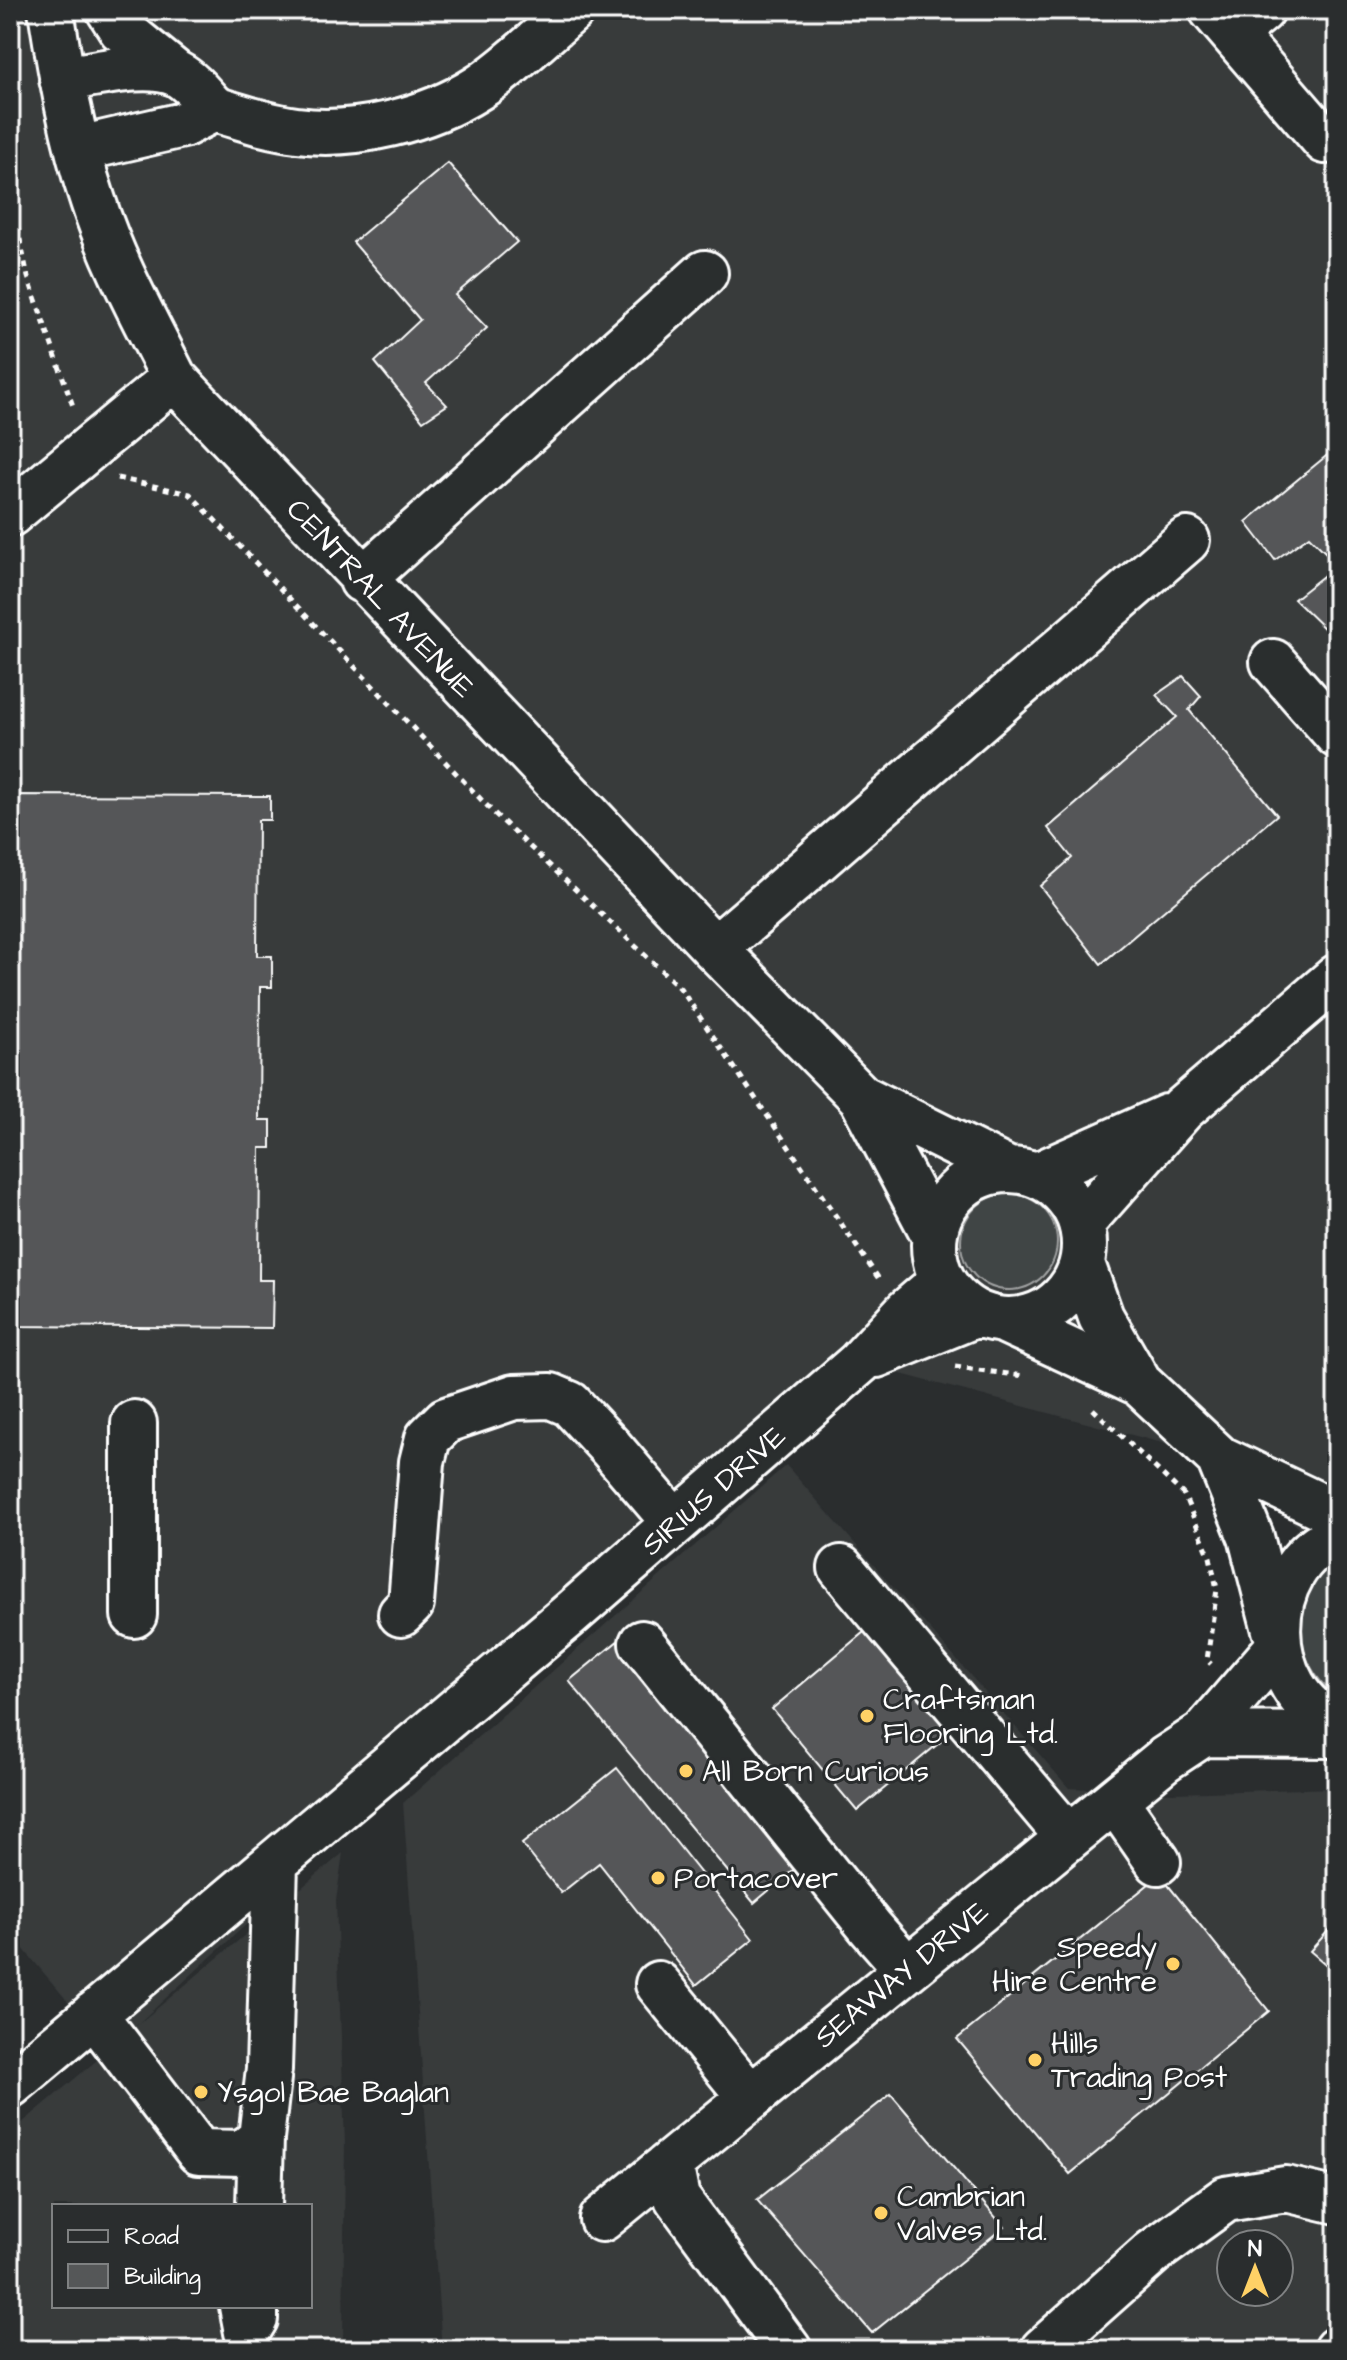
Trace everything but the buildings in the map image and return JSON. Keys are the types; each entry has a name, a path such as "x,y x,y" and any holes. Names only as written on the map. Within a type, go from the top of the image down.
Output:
{"street":[{"name":"CENTRAL AVENUE","path":"51,10 62,79 92,200 122,277 174,378 362,580 861,1097 934,1235"},
{"path":"109,10 121,29 193,85 214,109 265,125 300,131 386,126 431,110 478,88 572,10"},
{"path":"1236,18 1325,141"},
{"path":"62,79 145,68 175,73"},
{"path":"79,149 183,125 214,109"},
{"path":"362,580 705,273"},
{"path":"10,514 174,378"},
{"path":"715,949 1187,540"},
{"path":"1273,662 1337,735"},
{"path":"990,1317 1024,1319 1044,1312 1061,1300 1074,1284 1082,1244 1183,1109 1337,977"},
{"name":"CENTRAL AVENUE","path":"861,1097 1023,1172"},
{"path":"1139,1383 957,1300 942,1281 934,1258 934,1235 941,1212 955,1192 979,1176 1023,1172 1183,1109"},
{"path":"1023,1172 1057,1187 1072,1203 1101,1317 1139,1383 1219,1458 1337,1514"},
{"name":"SIRIUS DRIVE","path":"10,2085 567,1617 859,1363 914,1323 942,1281"},
{"name":"SIRIUS DRIVE","path":"914,1323 990,1317"},
{"path":"401,1614 411,1604 422,1462 428,1438 446,1420 514,1397 551,1396 570,1404 675,1523"},
{"path":"134,1423 134,1615"},
{"path":"1219,1458 1251,1537 1277,1642 1293,1688 1324,1719 1337,1724"},
{"path":"1277,1642 1281,1599 1298,1566 1326,1540 1337,1536"},
{"path":"841,1568 1068,1837"},
{"name":"SEAWAY DRIVE","path":"602,2219 1068,1837 1165,1759 1203,1734 1277,1642"},
{"path":"642,1643 907,1969"},
{"path":"1203,1734 1337,1735"},
{"path":"1115,1800 1158,1862"},
{"path":"259,2204 261,2138 269,2069 275,1863"},
{"path":"658,1984 750,2097"},
{"path":"94,2014 199,2152 243,2153 261,2138"},
{"path":"214,2153 238,2204"},
{"path":"670,2164 677,2198 789,2350"},
{"path":"1043,2350 1153,2252 1226,2199 1286,2189 1337,2201"}],"path":[{"path":"10,192 28,277 88,449 104,474 190,494 494,813 680,988 879,1279 953,1367 1031,1377"},
{"path":"1087,1402 1184,1495 1210,1557 1217,1589 1207,1660 1238,1692"}],"shaded area":[{"path":"10,10 1337,10 1337,1561 1219,1458 859,1363 130,2031 343,1853 336,1901 345,2143 343,2350 10,2350 10,2133 109,2050 10,1933"},
{"path":"1009,1194 1027,1197 1043,1208 1054,1224 1057,1242 1054,1260 1043,1276 1027,1287 1009,1290 991,1287 975,1276 964,1260 961,1242 964,1224 975,1208 991,1197"},
{"path":"786,1465 1069,1788 1172,1793 1337,1788 1337,2350 442,2350 403,1803"},
{"path":"1337,1560 1337,1697 1321,1682 1310,1665 1300,1628 1302,1610 1309,1592 1320,1575"}],"place":[{"name":"Craftsman Flooring Ltd.","path":"867,1716"},
{"name":"All Born Curious","path":"686,1771"},
{"name":"Portacover","path":"658,1878"},
{"name":"Speedy Hire Centre","path":"1173,1964"},
{"name":"Hills Trading Post","path":"1035,2060"},
{"name":"Ysgol Bae Baglan","path":"201,2092"},
{"name":"Cambrian Valves Ltd.","path":"881,2213"}]}
